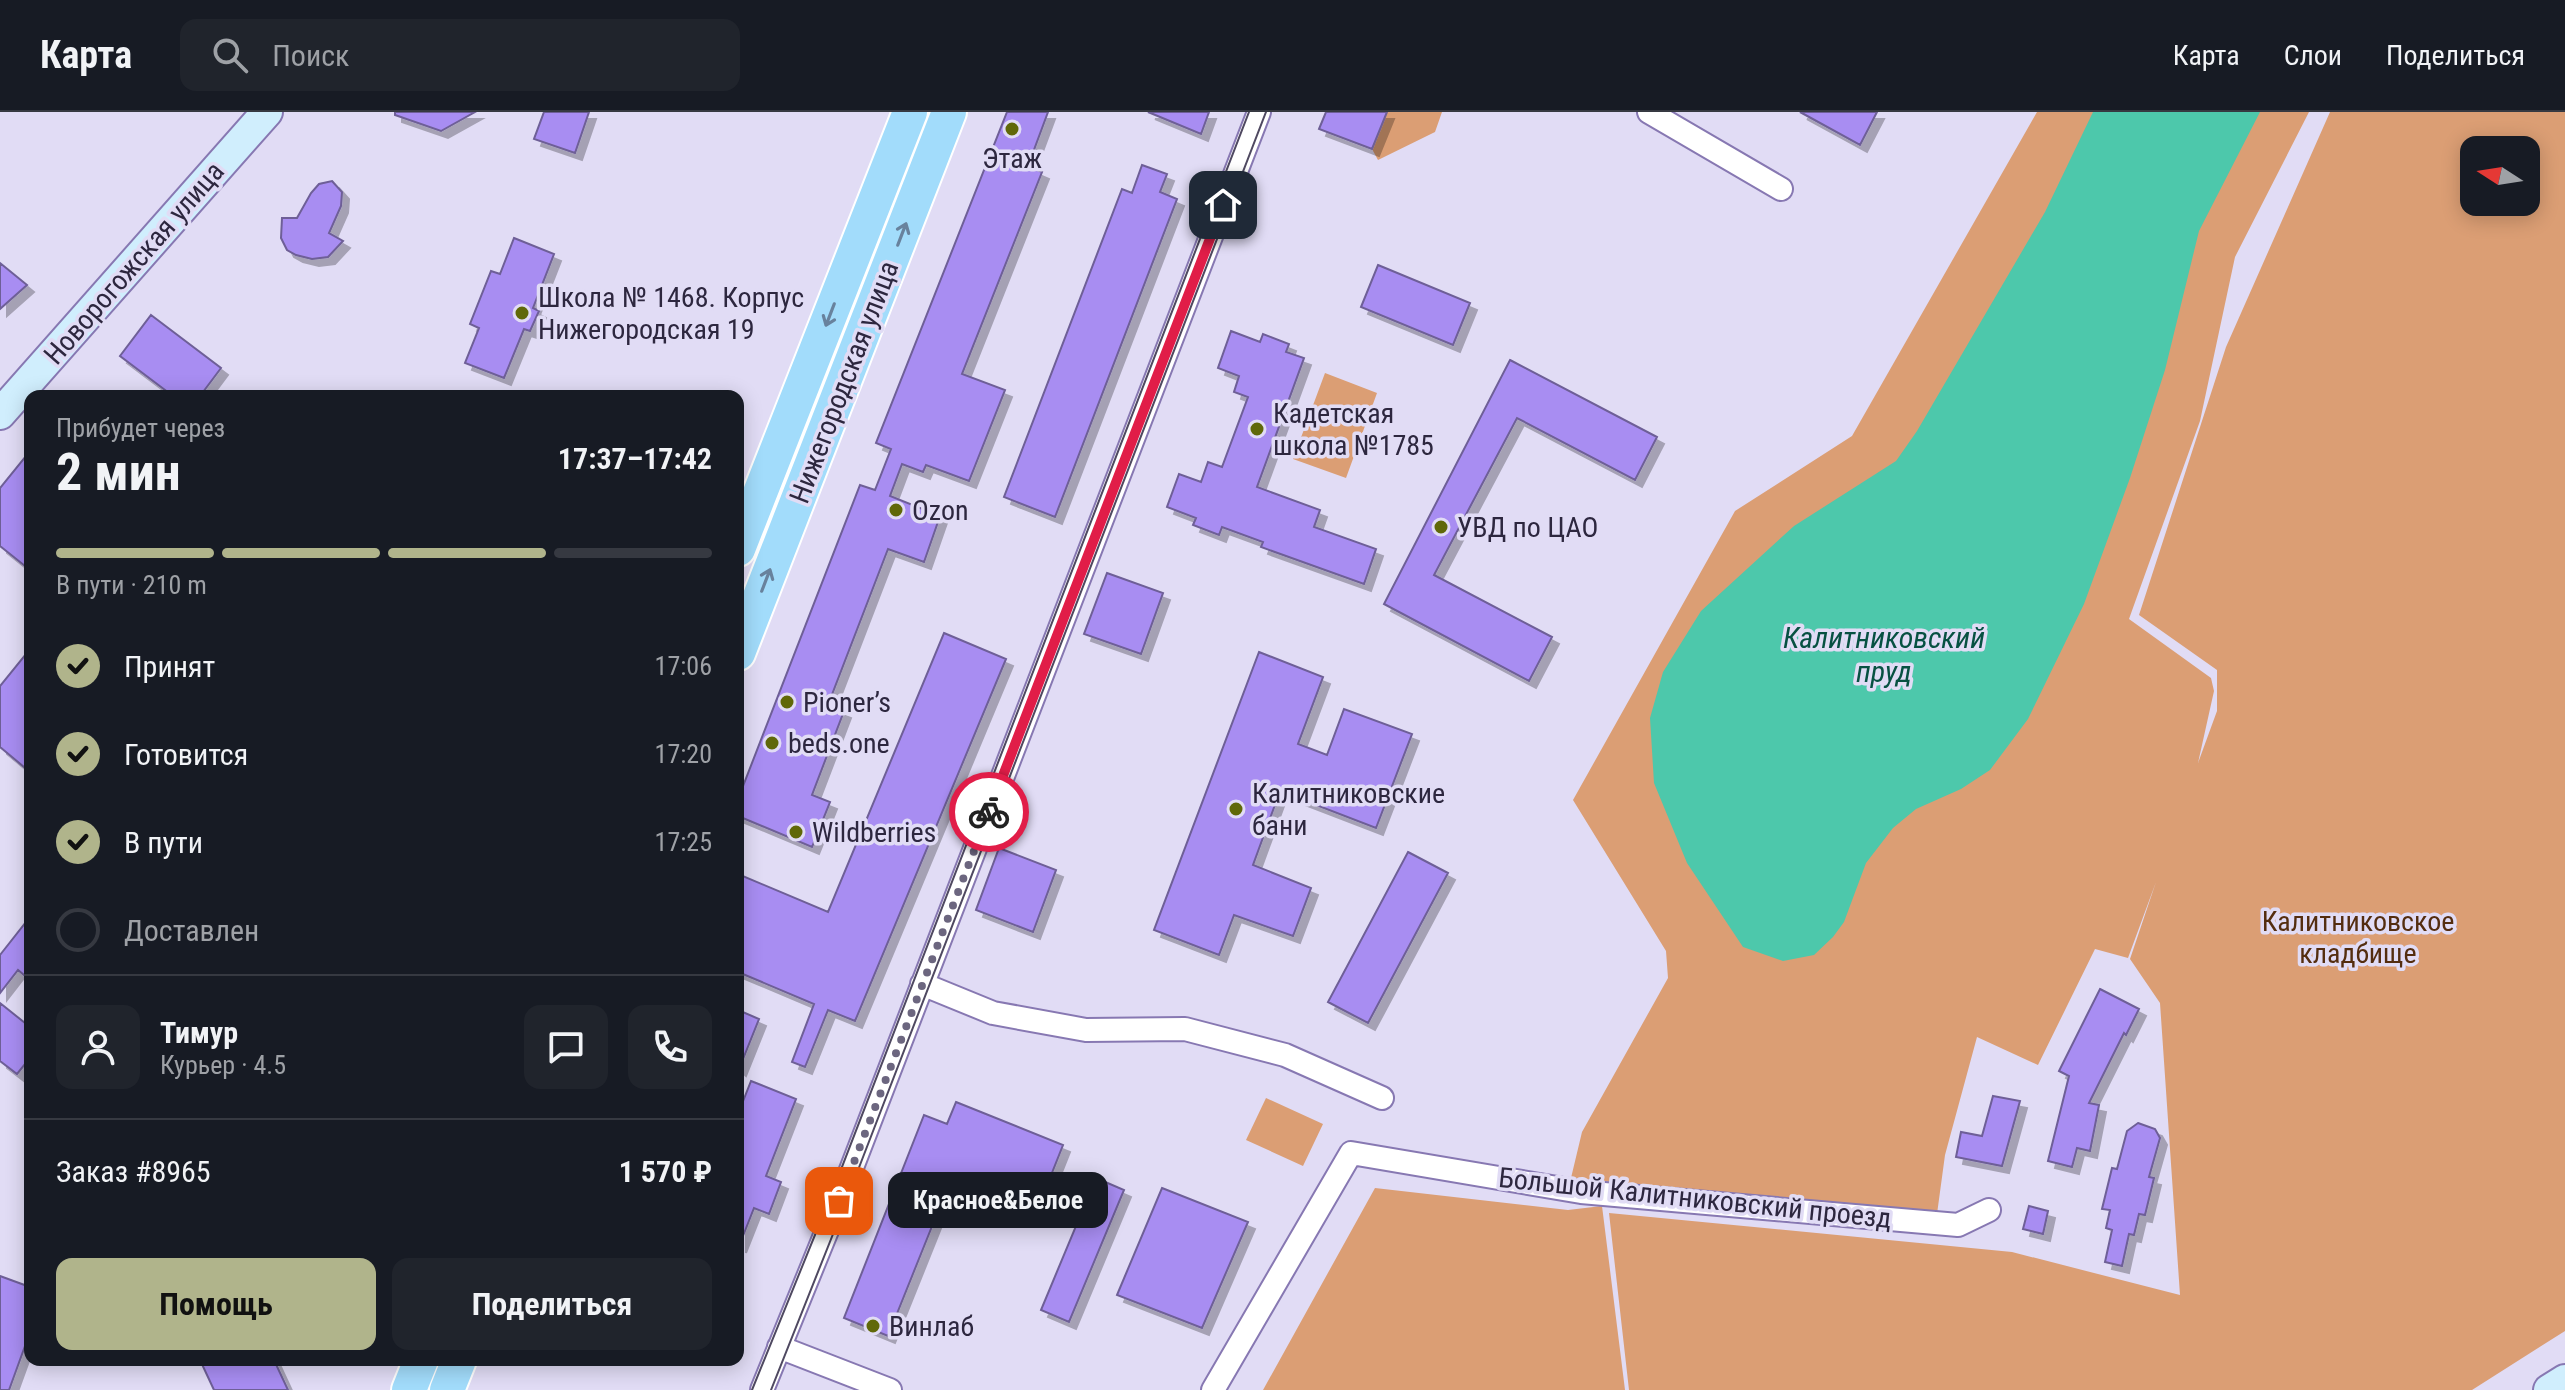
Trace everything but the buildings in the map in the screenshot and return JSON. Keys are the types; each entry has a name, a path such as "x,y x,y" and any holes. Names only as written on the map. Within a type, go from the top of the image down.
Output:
{"main road":[{"name":"Нижегородская улица","path":"744,534 910,112"},
{"name":"Нижегородская улица","path":"744,638 949,112"},
{"path":"409,1390 419,1366"},
{"path":"447,1390 457,1366"}],"street":[{"name":"Новорогожская улица","path":"0,414 267,112"},
{"path":"762,1390 1259,112"},
{"path":"1649,112 1781,189"},
{"path":"922,984 993,1013 1086,1030 1185,1029 1285,1055 1382,1098"},
{"name":"Большой Калитниковский проезд","path":"1213,1390 1351,1153 1581,1192 1958,1225 1989,1210"},
{"path":"779,1347 890,1390"},
{"path":"2549,1390 2565,1380"}],"green space":[{"path":"1387,112 1442,112 1435,132 1378,160 1372,149"},
{"name":"Калитниковское кладбище","path":"2037,112 2309,112 2235,257 2200,421 2129,619 2211,678 2214,691 2198,763 2217,711 2217,670 2139,615 2226,347 2330,112 2565,112 2565,1331 2472,1390 1629,1390 1609,1213 2012,1252 2180,1295 2160,1003 2130,959 2156,882 2128,958 2095,949 2038,1065 1977,1037 1945,1155 1937,1214 1571,1178 1582,1132 1668,978 1666,951 1573,800 1735,511 1852,436"},
{"path":"1325,373 1377,393 1346,478 1293,459"},
{"path":"1266,1098 1323,1124 1303,1166 1246,1140"},
{"path":"1375,1188 1568,1210 1602,1206 1625,1390 1263,1390"}],"water":[{"name":"Калитниковский пруд","path":"2093,112 2260,112 2199,231 2165,370 2084,604 2028,719 1990,770 1961,789 1916,809 1893,828 1866,863 1844,922 1833,937 1814,955 1783,961 1743,947 1687,863 1654,783 1650,718 1663,672 1701,611 1794,526 1896,461 1917,431 2045,212"}],"tram line":[{"path":"752,1390 830,1198 1249,112"},
{"path":"771,1390 1266,112"}],"way so far":[{"path":"839,1201 989,812"}],"place":[{"name":"Этаж","path":"1012,129"},
{"name":"Школа № 1468. Корпус Нижегородская 19","path":"522,313"},
{"name":"Кадетская школа №1785","path":"1257,429"},
{"name":"Ozon","path":"896,510"},
{"name":"УВД по ЦАО","path":"1441,527"},
{"name":"Pioner’s","path":"787,702"},
{"name":"beds.one","path":"772,743"},
{"name":"Калитниковские бани","path":"1236,809"},
{"name":"Wildberries","path":"796,832"},
{"name":"Красное&Белое","path":"839,1201"},
{"name":"Винлаб","path":"873,1326"}],"route":[{"path":"989,812 1223,205"}]}
